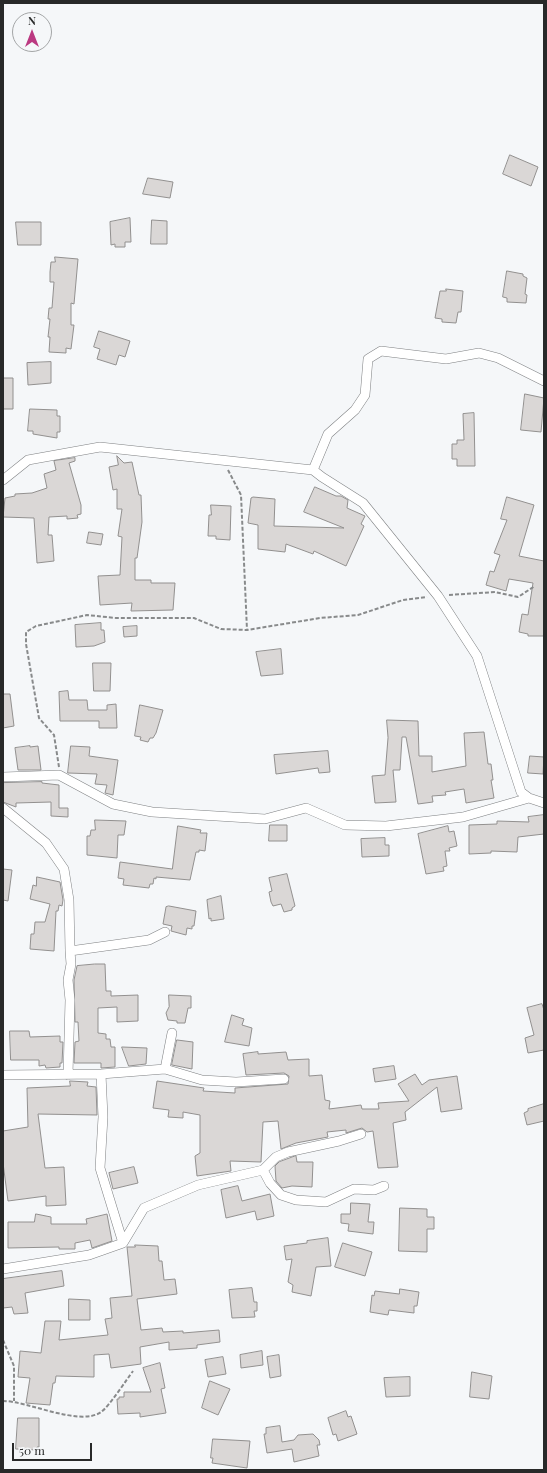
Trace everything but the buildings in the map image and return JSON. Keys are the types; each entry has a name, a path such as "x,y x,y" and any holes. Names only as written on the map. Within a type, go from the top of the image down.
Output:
{"street":[{"path":"313,470 328,434 355,410 366,395 368,359 381,351 446,359 478,353 498,358 544,381"},
{"path":"3,480 28,460 100,447 313,470 363,504 438,596 477,656 521,792 529,798 544,803"},
{"path":"3,777 59,775 113,804 152,812 265,819 306,808 345,825 386,826 463,817 529,798"},
{"path":"3,808 46,843 64,869 69,900 71,964 68,980 70,1000 68,1075"},
{"path":"70,951 149,940 165,932"},
{"path":"165,1069 172,1032"},
{"path":"3,1075 101,1074 165,1069 202,1080 236,1082 284,1079"},
{"path":"101,1074 103,1118 100,1168 123,1243"},
{"path":"3,1269 89,1255 123,1243 144,1208 198,1185 263,1170 276,1157 361,1134"},
{"path":"263,1170 270,1183 281,1195 296,1200 326,1202 354,1189 374,1190 384,1186"}],"path":[{"path":"223,460 240,495 247,630"},
{"path":"59,775 60,762 54,735 40,718 36,704 26,644 26,632 36,626 87,615 116,618 194,618 221,629 247,630 320,618 358,615 403,600 495,592 518,596 534,586"},
{"path":"3,1340 14,1366 14,1401"},
{"path":"3,1401 14,1401 52,1412 84,1417 101,1412 133,1371"}]}
